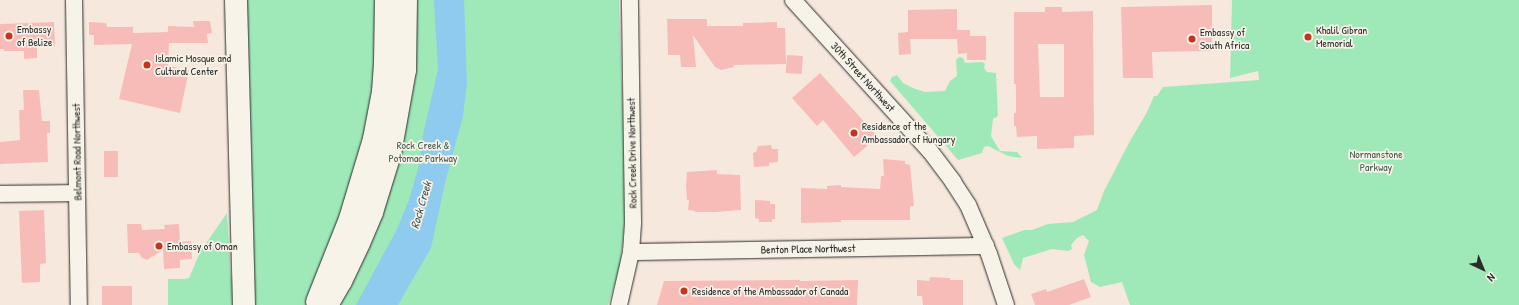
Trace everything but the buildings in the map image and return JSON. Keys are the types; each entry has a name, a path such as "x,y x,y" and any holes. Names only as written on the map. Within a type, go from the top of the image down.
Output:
{"main road":[{"path":"236,0 244,305"},
{"path":"316,305 352,212 374,139 383,92 386,0"},
{"path":"327,305 359,243 372,212 390,154 405,70 406,0"}],"street":[{"name":"Belmont Road Northwest","path":"74,0 79,305"},
{"name":"Rock Creek Drive Northwest","path":"619,305 631,252 633,222 630,0"},
{"name":"30th Street Northwest","path":"793,0 942,166 968,205 986,246 1006,305"},
{"path":"0,194 77,193"},
{"name":"Benton Place Northwest","path":"631,252 986,246"}],"green space":[{"name":"Rock Creek & Potomac Parkway","path":"243,0 619,0 626,211 620,268 608,305 168,305 168,279 189,278 200,252 227,213 231,278 241,256"},
{"name":"Normanstone Parkway","path":"1232,0 1519,0 1519,305 1130,305 1122,282 1100,287 1091,282 1084,255 1089,241 1083,235 1077,238 1071,245 1072,249 1068,251 1052,249 1023,258 1020,270 1014,264 1002,238 1024,230 1032,230 1048,224 1073,222 1097,210 1104,191 1146,114 1154,96 1157,96 1163,87 1259,80 1258,71 1230,78"},
{"path":"959,57 963,58 965,63 982,62 985,64 984,68 987,72 996,73 998,116 993,119 991,136 1000,151 1017,152 1022,158 1008,156 988,146 984,147 982,153 958,160 890,81 892,77 897,75 903,83 925,92 945,91 950,81 957,76 956,60"}],"water":[{"name":"Rock Creek","path":"434,0 464,0 467,83 463,116 445,183 431,248 398,305 356,305 397,229 409,200 419,165 423,135 438,69"}],"place":[{"name":"Embassy of Belize","path":"9,36"},
{"name":"Khalil Gibran Memorial","path":"1308,37"},
{"name":"Embassy of South Africa","path":"1192,39"},
{"name":"Islamic Mosque and Cultural Center","path":"147,65"},
{"name":"Residence of the Ambassador of Hungary","path":"854,133"},
{"name":"Embassy of Oman","path":"159,246"},
{"name":"Residence of the Ambassador of Canada","path":"684,291"}]}
